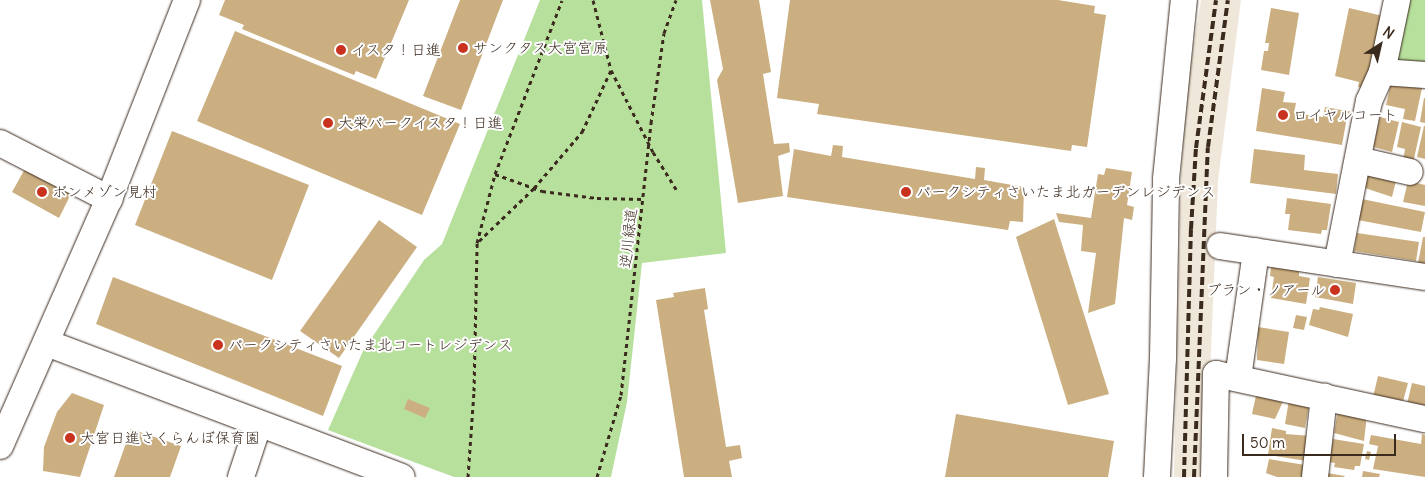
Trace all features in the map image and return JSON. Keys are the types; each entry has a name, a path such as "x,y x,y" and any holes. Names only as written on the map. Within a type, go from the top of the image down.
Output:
{"street":[{"path":"0,446 109,199 187,0"},
{"path":"1157,477 1163,358 1166,179 1184,0"},
{"path":"1337,264 1369,101 1382,72 1397,0"},
{"path":"1382,72 1425,75"},
{"path":"0,143 109,199"},
{"path":"1358,160 1410,172"},
{"path":"1220,246 1425,277"},
{"path":"1238,378 1256,251"},
{"path":"47,343 258,426 402,477"},
{"path":"1214,477 1216,374 1425,419"},
{"path":"1315,477 1324,397"},
{"path":"241,477 258,426"}],"path":[{"path":"468,477 474,391 477,243 495,174 562,0"},
{"path":"593,0 611,70 649,144 676,189"},
{"name":"逆川緑道","path":"597,477 621,395 649,144 664,33 676,0"},
{"path":"477,243 534,188 582,132 611,70"},
{"path":"495,174 534,188 597,198 643,199"}],"shaded area":[{"path":"1201,0 1241,0 1218,181 1210,376 1211,477 1174,477 1181,172 1189,73"}],"green space":[{"path":"540,0 702,0 726,253 642,263 627,402 611,477 454,477 328,430 363,351 424,260 442,244"},
{"path":"1404,0 1425,0 1425,66 1395,64"}],"building":[{"name":"イスタ！日進","path":"225,0 409,0 376,79 356,71 354,75 242,29 244,25 219,15"},
{"name":"サンクタス大宮宮原","path":"460,0 503,0 461,110 423,96"},
{"path":"710,0 759,0 771,72 763,74 774,144 789,143 790,152 778,156 783,196 738,203 717,80 723,69"},
{"path":"790,0 1058,0 1095,6 1094,13 1106,15 1087,147 1072,145 1071,151 817,114 819,104 777,98"},
{"path":"1271,8 1299,13 1289,75 1261,70 1264,51 1268,51 1269,43 1265,43"},
{"path":"1349,8 1383,16 1368,89 1358,87 1359,82 1335,76"},
{"name":"大栄パークイスタ！日進","path":"235,31 460,124 422,215 197,121"},
{"path":"1391,82 1422,88 1415,121 1403,119 1405,109 1386,105"},
{"name":"ロイヤルコート","path":"1262,88 1285,92 1283,102 1296,103 1294,113 1323,117 1325,107 1353,112 1352,118 1347,117 1342,145 1256,131"},
{"path":"1425,98 1425,123 1420,122"},
{"path":"1380,117 1399,122 1392,152 1373,147"},
{"path":"1402,122 1421,127 1413,163 1403,161 1405,149 1397,147"},
{"path":"1425,126 1425,159 1417,157"},
{"path":"172,131 309,185 272,280 135,225"},
{"name":"パークシティさいたま北ガーデンレジデンス","path":"833,145 843,146 842,157 975,179 976,167 985,168 984,180 1024,187 1023,222 1010,221 1008,230 787,197 794,149 831,156"},
{"path":"1254,149 1305,155 1304,170 1338,174 1336,194 1250,183"},
{"name":"ボンメゾン見村","path":"26,167 72,192 59,218 12,192"},
{"path":"1106,168 1132,172 1127,205 1134,207 1132,220 1124,218 1115,304 1088,313 1096,253 1081,251 1083,225 1059,222 1056,213 1091,218 1098,174 1104,175"},
{"path":"1368,170 1397,177 1392,197 1365,188"},
{"path":"1408,181 1425,185 1425,206 1403,202"},
{"path":"1287,198 1331,204 1327,230 1322,230 1321,234 1288,230 1290,214 1285,214"},
{"path":"1362,199 1425,212 1421,232 1358,220"},
{"path":"1054,219 1109,394 1068,405 1016,237"},
{"path":"379,220 417,247 339,358 300,331"},
{"path":"1357,233 1419,242 1416,261 1354,251"},
{"path":"1423,237 1425,237 1425,264 1418,263"},
{"path":"1271,267 1299,271 1299,276 1310,278 1306,304 1271,298 1274,277 1270,276"},
{"name":"パークシティさいたま北コートレジデンス","path":"113,277 342,366 323,416 96,324"},
{"name":"ブラン・ノアール","path":"1318,277 1356,283 1353,304 1315,297"},
{"path":"705,288 708,309 704,310 726,447 740,445 742,458 729,461 732,477 684,477 656,300 674,297 673,293"},
{"path":"1320,307 1353,314 1348,337 1309,325 1313,309 1319,310"},
{"path":"1296,315 1307,317 1304,330 1293,328"},
{"path":"1258,327 1289,332 1284,364 1257,360"},
{"path":"1378,376 1408,383 1402,405 1373,397"},
{"path":"1412,383 1425,386 1425,409 1407,404"},
{"path":"1257,391 1285,397 1275,419 1252,414"},
{"path":"72,393 104,405 80,477 43,471 44,447 57,412"},
{"path":"408,399 430,408 425,418 404,409"},
{"path":"1289,400 1309,405 1305,428 1285,424"},
{"path":"1338,410 1367,415 1364,441 1334,433"},
{"path":"956,414 1114,441 1108,477 945,477"},
{"path":"1272,428 1286,431 1286,434 1311,436 1307,461 1268,455"},
{"path":"131,429 181,446 170,477 114,477"},
{"path":"1422,434 1425,435 1425,477 1373,469 1378,446 1369,444 1371,435 1421,444"},
{"path":"1333,439 1364,444 1360,466 1355,466 1354,470 1334,467 1335,463 1329,462"},
{"path":"1367,451 1371,452 1369,460 1365,459"},
{"path":"1269,459 1305,465 1303,477 1277,477 1266,473"},
{"path":"1363,471 1380,474 1379,477 1362,477"},
{"path":"1327,473 1345,476 1326,477"}],"railway":[{"path":"1184,477 1191,229 1196,148 1216,0"},
{"path":"1194,477 1208,147 1228,0"}],"place":[{"name":"サンクタス大宮宮原","path":"463,48"},
{"name":"イスタ！日進","path":"341,50"},
{"name":"ロイヤルコート","path":"1283,115"},
{"name":"大栄パークイスタ！日進","path":"328,123"},
{"name":"ボンメゾン見村","path":"42,192"},
{"name":"パークシティさいたま北ガーデンレジデンス","path":"906,192"},
{"name":"ブラン・ノアール","path":"1335,290"},
{"name":"パークシティさいたま北コートレジデンス","path":"218,345"},
{"name":"大宮日進さくらんぼ保育園","path":"70,438"}]}
